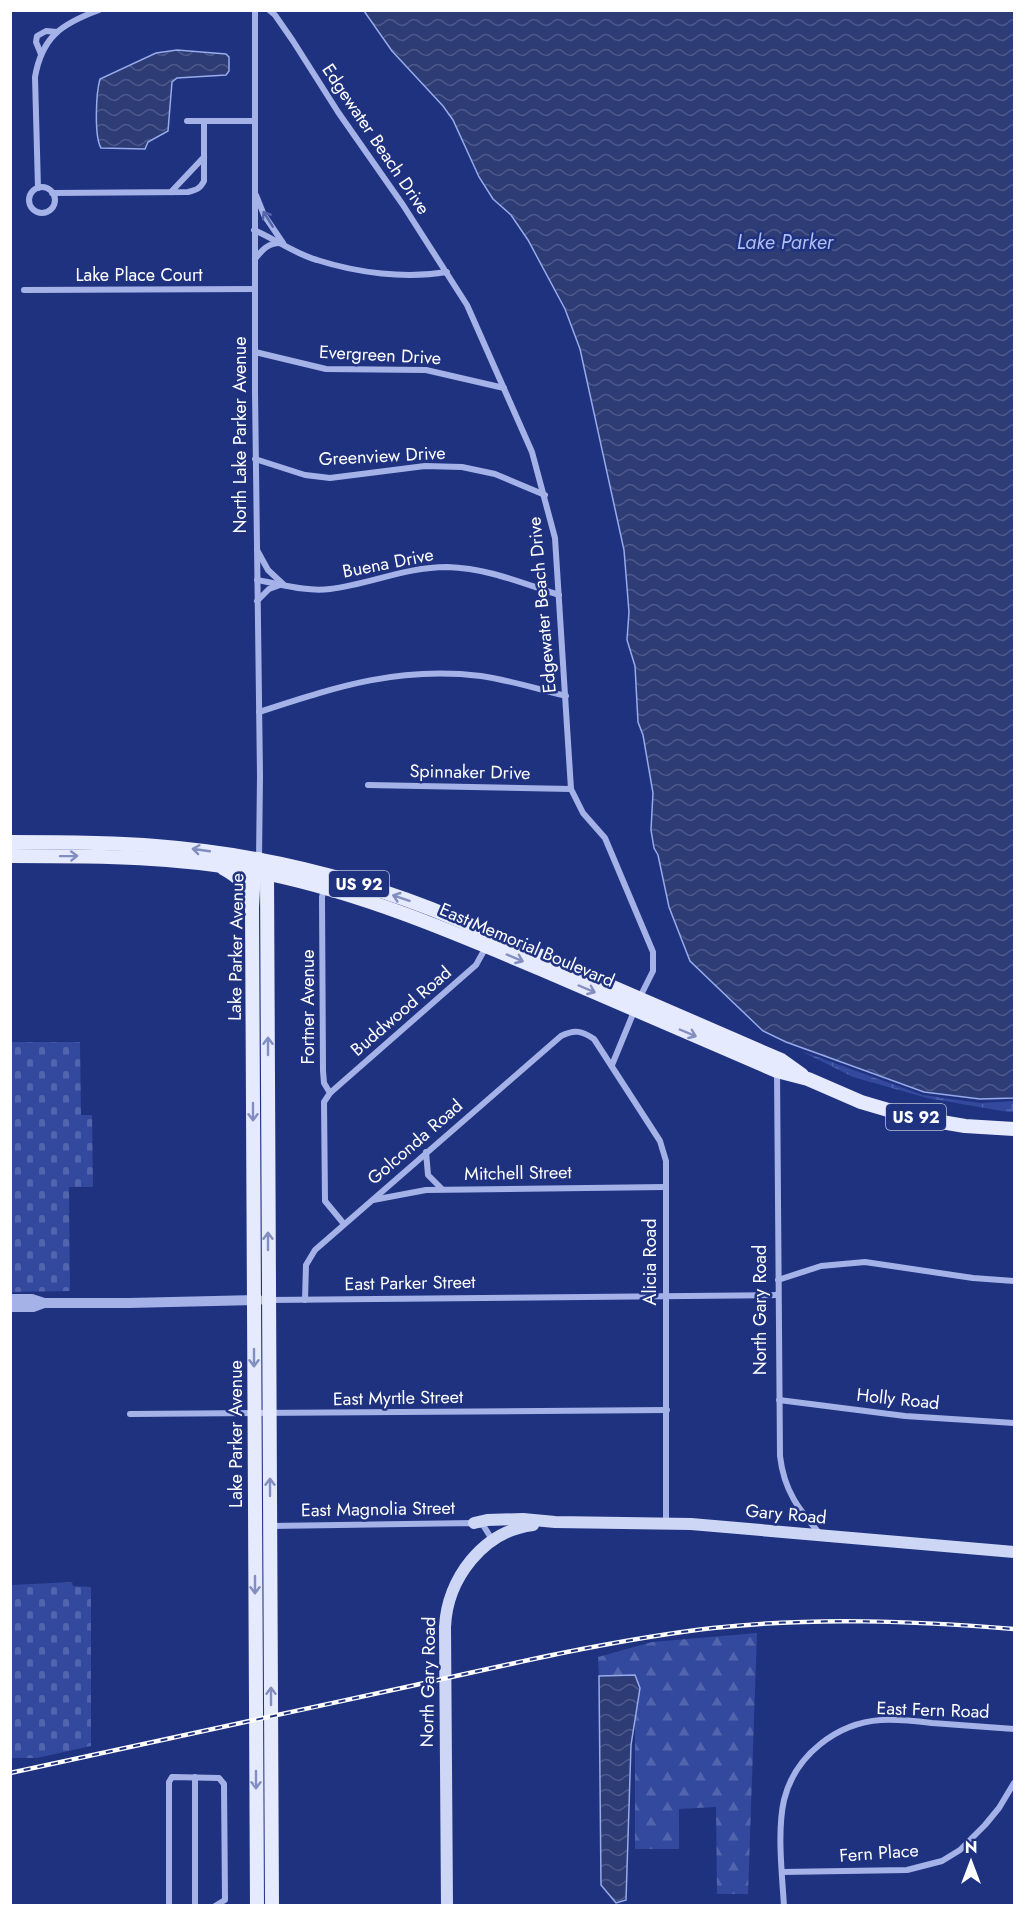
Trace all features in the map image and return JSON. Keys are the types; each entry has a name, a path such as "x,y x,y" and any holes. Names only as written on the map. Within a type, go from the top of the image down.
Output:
{"main road":[{"name":"East Memorial Boulevard","path":"14,843 86,842 156,845 260,868 406,914 781,1060 804,1076 861,1102 912,1117 965,1126 1014,1129"},
{"name":"East Memorial Boulevard","path":"10,856 130,857 328,876 408,900 637,1004 777,1071 804,1076"},
{"path":"219,866 234,874 244,883 252,907"},
{"name":"Lake Parker Avenue","path":"257,1905 252,907 260,868"},
{"name":"Lake Parker Avenue","path":"260,868 269,1300 272,1905"},
{"path":"474,1523 487,1520 555,1522"},
{"name":"Gary Road","path":"555,1522 744,1528 1014,1552"},
{"name":"North Gary Road","path":"447,1905 445,1619 451,1593 459,1575 478,1552 493,1541 523,1526 555,1522"},
{"path":"257,1860 263,1874 264,1905"}],"street":[{"path":"38,188 35,77 41,54 50,38 57,32 81,17 99,10"},
{"name":"North Lake Parker Avenue","path":"255,10 255,459 260,712 260,868"},
{"name":"Edgewater Beach Drive","path":"268,10 275,15 293,40 338,112 467,305 532,452 555,538 571,789 583,813 605,838 653,952 653,971 612,1065"},
{"path":"41,54 36,42 37,36 46,31 57,32"},
{"path":"187,121 255,121"},
{"path":"52,193 188,192 201,187 204,181 204,121"},
{"path":"171,192 204,157"},
{"path":"38,188 46,188 52,193 55,200 52,208 46,213 38,213 31,208 29,200 38,188"},
{"path":"255,193 264,214 284,244"},
{"path":"254,230 316,260 348,267 409,276 447,272"},
{"path":"255,260 269,245 284,244"},
{"name":"Lake Place Court","path":"24,290 255,289"},
{"name":"Evergreen Drive","path":"255,352 326,369 426,369 504,388"},
{"name":"Greenview Drive","path":"255,459 305,475 330,478 425,466 462,467 495,474 544,495"},
{"path":"256,548 268,570 284,584"},
{"name":"Buena Drive","path":"256,580 303,589 331,589 418,568 446,567 497,574 559,595"},
{"path":"257,601 269,589 284,584"},
{"path":"260,712 339,686 396,675 479,676 566,696"},
{"name":"Spinnaker Drive","path":"369,785 571,789"},
{"name":"Fortner Avenue","path":"325,887 322,897 323,1071 324,1083 330,1094 324,1102 324,1197 327,1205 344,1224"},
{"name":"Buddwood Road","path":"330,1094 477,965 486,946"},
{"name":"Alicia Road","path":"578,1031 594,1039 612,1065 660,1141 666,1161 664,1187 666,1524"},
{"name":"Golconda Road","path":"305,1300 306,1265 310,1257 344,1224 561,1036 578,1031"},
{"name":"North Gary Road","path":"777,1071 780,1456 786,1485 800,1510 822,1535"},
{"path":"426,1152 428,1175 441,1190"},
{"name":"Mitchell Street","path":"372,1200 426,1190 664,1187"},
{"path":"778,1280 821,1266 865,1262 972,1278 1014,1281"},
{"name":"East Parker Street","path":"10,1299 32,1299 44,1303 129,1303 254,1299 777,1295"},
{"name":"East Parker Street","path":"10,1307 33,1307 44,1303"},
{"name":"Holly Road","path":"779,1400 905,1416 1014,1423"},
{"name":"East Myrtle Street","path":"130,1414 667,1410"},
{"name":"East Magnolia Street","path":"255,1526 474,1523 483,1525 493,1541"},
{"name":"East Fern Road","path":"784,1905 782,1826 784,1800 798,1769 820,1744 849,1727 881,1720 1014,1729"},
{"path":"169,1905 169,1782 172,1777 219,1778 224,1784 225,1900 215,1905"},
{"path":"195,1777 195,1905"},
{"name":"Fern Place","path":"782,1872 907,1870 942,1861 960,1850 985,1825 999,1808 1014,1783"}],"green space":[{"path":"10,1042 80,1042 81,1115 92,1115 93,1187 69,1187 70,1291 11,1292"},
{"path":"801,1051 923,1095 980,1103 1014,1101 1014,1112 927,1098 853,1077"},
{"path":"72,1582 73,1586 91,1587 91,1746 37,1758 11,1758 11,1585"},
{"path":"757,1633 748,1894 717,1894 716,1807 679,1809 679,1849 635,1849 635,1721 640,1688 614,1676 599,1676 598,1657 652,1642"}],"water":[{"name":"Lake Parker","path":"364,11 1014,11 1014,1098 980,1099 924,1092 786,1042 763,1031 690,961 669,907 658,855 654,848 651,830 653,793 643,735 638,722 635,666 627,640 629,612 624,550 580,349 565,309 528,240 511,215 493,199 479,177 453,120 392,51"},
{"path":"177,50 226,54 229,57 229,71 226,75 177,78 172,82 168,131 148,142 145,149 101,148 97,134 96,114 100,79 156,53"},
{"path":"635,1675 640,1688 631,1745 626,1900 616,1903 601,1885 599,1676"}],"railway":[{"path":"10,1773 524,1661 675,1633 788,1622 826,1621 901,1622 1014,1629"}]}
